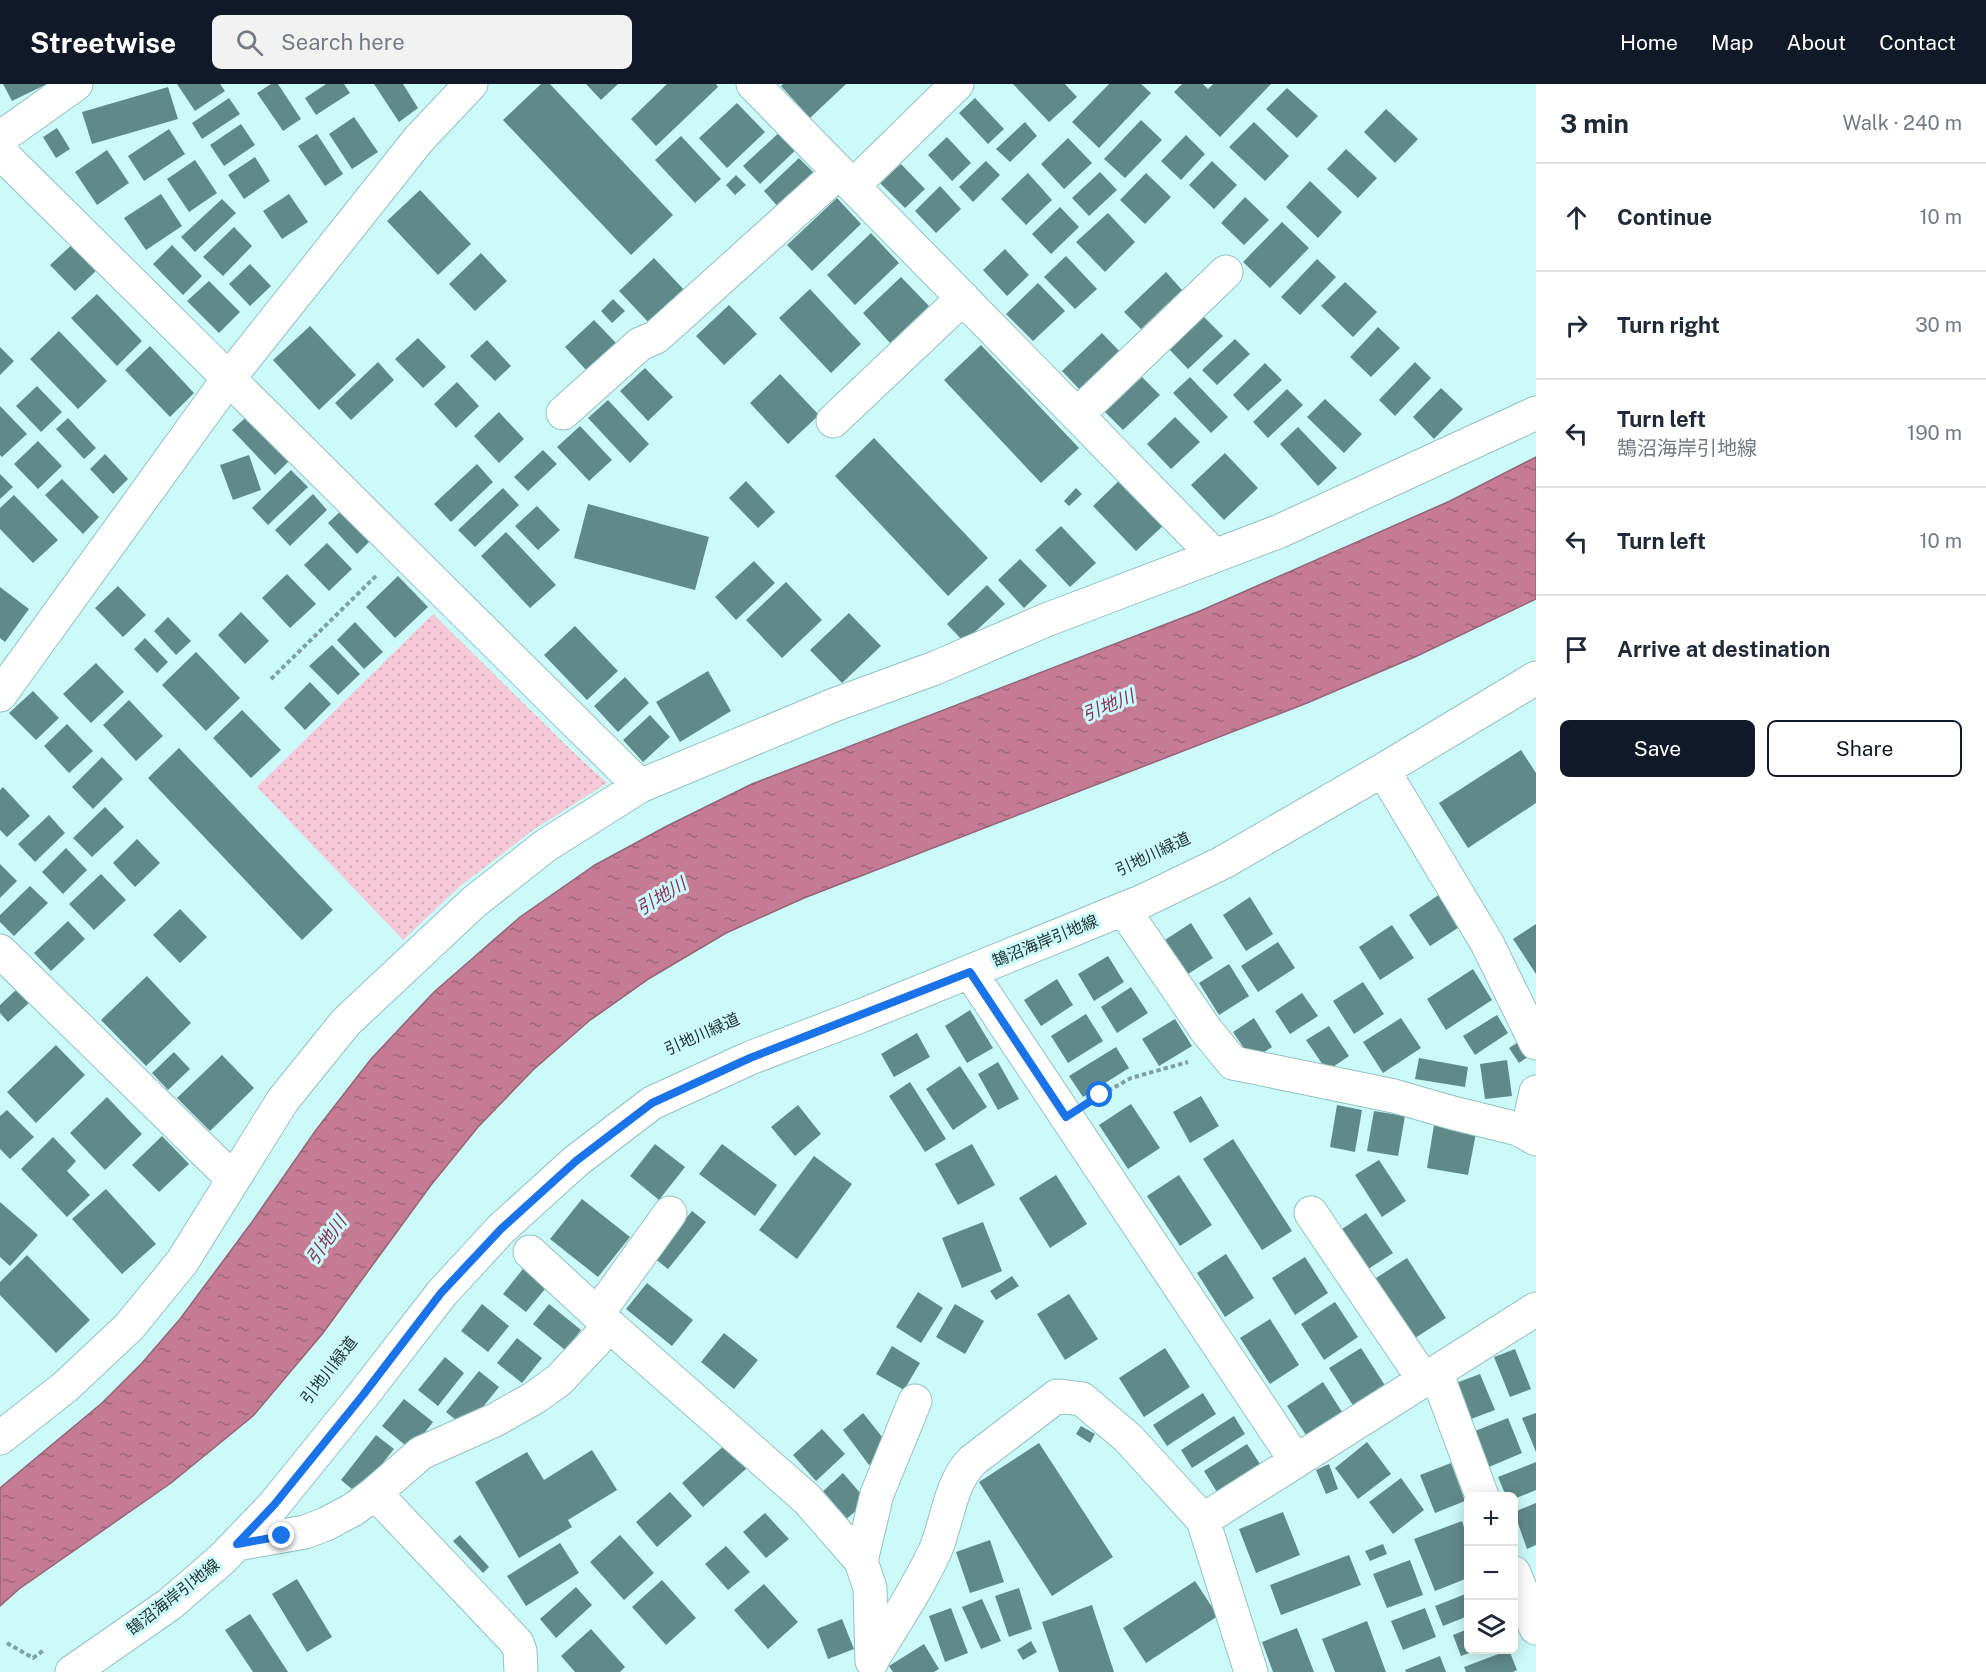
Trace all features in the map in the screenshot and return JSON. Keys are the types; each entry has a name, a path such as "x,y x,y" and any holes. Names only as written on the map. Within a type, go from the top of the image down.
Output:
{"street":[{"path":"0,138 76,84"},
{"path":"0,695 229,378 419,139 471,84"},
{"path":"753,84 1214,555"},
{"path":"563,413 640,344 656,337 957,84"},
{"path":"0,152 640,786"},
{"path":"1077,416 1227,272"},
{"path":"833,421 963,298"},
{"path":"0,1438 65,1387 129,1327 182,1262 283,1100 346,1022 474,902 545,846 640,786 834,705 935,668 1046,620 1280,531 1536,413"},
{"name":"鵠沼海岸引地線","path":"72,1672 170,1604 237,1544 274,1505 363,1395 441,1293 516,1214 576,1161 652,1103 750,1058 1124,910 1222,862 1383,770 1536,678"},
{"path":"1383,770 1487,943 1536,1043"},
{"path":"1124,910 1206,1030 1233,1063 1394,1096 1518,1129 1532,1136 1536,1092"},
{"path":"0,951 233,1179"},
{"path":"970,972 1296,1461"},
{"path":"237,1544 304,1532 326,1524 354,1509 421,1453 495,1420 534,1398 559,1380 604,1319 670,1213"},
{"path":"1311,1213 1430,1376 1480,1492"},
{"path":"530,1252 807,1499 861,1561 870,1588 872,1666"},
{"path":"1203,1520 1536,1309"},
{"path":"872,1666 934,1552 943,1530 957,1480 963,1470 1057,1396 1082,1399 1128,1438 1203,1520 1251,1672"},
{"path":"861,1561 877,1494 915,1401"},
{"path":"375,1493 517,1643 520,1651 521,1672"},
{"path":"1518,1583 1536,1628"}],"path":[{"path":"271,679 402,550"},
{"path":"1066,1117 1131,1078 1196,1060 1231,1061"},
{"path":"7,1643 33,1658 51,1645"}],"shaded area":[{"path":"433,614 607,783 533,830 460,886 403,940 257,787"}],"water":[{"name":"引地川","path":"1536,457 1536,599 1417,656 1307,703 804,898 726,933 650,978 589,1021 533,1070 478,1127 431,1185 323,1333 253,1416 171,1483 19,1589 0,1606 0,1488 102,1403 142,1363 180,1319 316,1130 371,1059 434,992 520,917 595,865 752,784 1200,611 1450,501"}],"building":[{"path":"3,84 47,84 12,101"},
{"path":"177,84 220,84 225,91 195,111"},
{"path":"271,84 278,84 301,119 283,131 257,93"},
{"path":"326,84 344,84 350,93 316,115 305,98"},
{"path":"374,84 403,84 418,108 399,122"},
{"path":"541,84 550,84 673,215 631,255 503,120"},
{"path":"586,84 618,84 601,100"},
{"path":"667,84 716,84 718,87 656,146 631,119"},
{"path":"783,84 846,84 810,118 781,86"},
{"path":"1013,84 1065,84 1077,97 1049,122"},
{"path":"1109,84 1141,84 1151,93 1099,148 1072,122"},
{"path":"1182,84 1203,84 1208,89 1213,84 1271,84 1220,137 1174,92"},
{"path":"168,87 178,119 92,144 82,112"},
{"path":"1287,88 1318,116 1297,138 1266,109"},
{"path":"229,98 240,114 202,139 192,123"},
{"path":"975,98 1004,129 988,144 959,113"},
{"path":"737,103 765,132 727,168 699,138"},
{"path":"1386,109 1418,139 1395,163 1364,132"},
{"path":"354,117 378,152 352,169 329,134"},
{"path":"1141,120 1162,140 1125,178 1104,159"},
{"path":"1025,122 1037,136 1010,162 996,149"},
{"path":"1254,122 1289,156 1265,181 1229,147"},
{"path":"241,124 255,145 224,166 210,145"},
{"path":"57,128 70,149 56,158 43,137"},
{"path":"169,129 185,154 144,181 128,156"},
{"path":"783,129 799,147 760,184 743,166"},
{"path":"317,134 343,174 325,186 298,146"},
{"path":"1186,135 1205,154 1181,180 1161,161"},
{"path":"681,136 721,179 695,203 655,160"},
{"path":"947,137 971,163 952,181 928,155"},
{"path":"1068,138 1092,163 1064,189 1041,164"},
{"path":"1346,149 1377,178 1358,198 1327,169"},
{"path":"107,150 129,183 97,205 75,172"},
{"path":"255,157 270,181 244,199 228,175"},
{"path":"799,158 815,174 779,208 764,191"},
{"path":"195,160 217,193 189,212 167,179"},
{"path":"986,161 1000,175 973,202 959,187"},
{"path":"1212,161 1237,185 1214,209 1189,185"},
{"path":"901,164 925,189 905,208 880,183"},
{"path":"1100,172 1117,190 1089,216 1072,198"},
{"path":"1028,173 1052,200 1026,225 1001,199"},
{"path":"1146,173 1171,197 1145,224 1120,200"},
{"path":"736,175 746,185 735,195 726,185"},
{"path":"1310,181 1342,212 1318,238 1286,207"},
{"path":"940,186 961,209 936,233 915,211"},
{"path":"420,190 471,244 438,275 387,221"},
{"path":"161,194 182,226 146,250 124,218"},
{"path":"289,194 308,222 282,239 263,211"},
{"path":"1245,197 1269,220 1244,245 1221,223"},
{"path":"837,198 861,224 812,271 787,245"},
{"path":"222,199 236,213 195,252 181,237"},
{"path":"1060,207 1079,227 1051,254 1032,234"},
{"path":"1108,213 1135,242 1105,272 1076,242"},
{"path":"1282,222 1309,248 1270,288 1243,262"},
{"path":"234,227 252,246 223,276 203,257"},
{"path":"871,233 899,263 855,305 827,275"},
{"path":"78,239 102,265 75,291 50,265"},
{"path":"172,245 202,276 183,295 153,264"},
{"path":"1005,249 1029,275 1007,296 983,270"},
{"path":"481,253 507,281 475,311 449,284"},
{"path":"1066,256 1097,289 1075,309 1044,277"},
{"path":"654,258 687,293 652,326 619,291"},
{"path":"1317,259 1336,277 1300,315 1281,297"},
{"path":"250,264 271,286 250,306 229,284"},
{"path":"1166,272 1182,290 1141,329 1124,312"},
{"path":"901,277 929,306 890,343 863,313"},
{"path":"209,281 240,312 219,333 187,301"},
{"path":"1345,282 1377,312 1353,337 1321,306"},
{"path":"1038,283 1065,311 1033,341 1006,314"},
{"path":"810,289 861,344 831,373 779,318"},
{"path":"97,294 142,341 117,366 71,318"},
{"path":"613,299 625,311 612,323 601,311"},
{"path":"729,305 757,334 724,365 696,336"},
{"path":"1203,316 1223,336 1188,369 1169,349"},
{"path":"594,320 616,343 587,371 565,347"},
{"path":"310,326 356,375 319,410 273,360"},
{"path":"1378,327 1400,348 1371,377 1350,357"},
{"path":"59,331 107,381 78,409 30,359"},
{"path":"1102,333 1122,354 1082,392 1062,371"},
{"path":"418,338 446,367 423,388 395,359"},
{"path":"1235,339 1250,354 1217,385 1202,370"},
{"path":"487,340 511,366 495,381 470,356"},
{"path":"981,345 1079,448 1041,483 944,380"},
{"path":"150,346 194,393 170,417 125,370"},
{"path":"0,347 14,361 0,375"},
{"path":"378,362 394,380 351,420 335,403"},
{"path":"1415,362 1431,378 1395,416 1379,400"},
{"path":"1265,363 1282,380 1248,411 1233,395"},
{"path":"645,368 673,397 648,421 620,391"},
{"path":"780,374 819,415 788,444 750,403"},
{"path":"1142,377 1160,395 1123,430 1105,412"},
{"path":"1190,377 1228,417 1211,433 1173,393"},
{"path":"457,382 479,406 456,428 434,404"},
{"path":"37,386 62,412 41,432 16,406"},
{"path":"1441,388 1463,409 1434,439 1413,417"},
{"path":"1287,389 1303,405 1268,438 1253,422"},
{"path":"1325,399 1362,434 1344,453 1307,417"},
{"path":"608,400 649,444 630,463 588,418"},
{"path":"0,406 27,434 2,457 0,455"},
{"path":"254,410 296,454 275,475 232,430"},
{"path":"499,412 524,439 499,463 474,436"},
{"path":"1175,417 1200,442 1171,469 1147,444"},
{"path":"68,418 96,448 84,459 56,429"},
{"path":"580,426 612,460 589,481 557,447"},
{"path":"1298,427 1337,468 1318,486 1280,444"},
{"path":"874,438 988,558 948,596 835,476"},
{"path":"38,441 62,466 38,489 14,464"},
{"path":"543,450 557,464 528,491 514,477"},
{"path":"1225,453 1258,488 1224,520 1191,485"},
{"path":"105,454 128,479 113,494 90,469"},
{"path":"249,455 261,490 233,500 220,465"},
{"path":"477,464 493,482 451,522 434,504"},
{"path":"291,470 308,487 268,525 252,508"},
{"path":"0,474 13,487 0,499"},
{"path":"1122,478 1165,524 1136,551 1093,506"},
{"path":"62,479 99,517 83,534 45,495"},
{"path":"746,481 775,512 758,528 729,498"},
{"path":"503,488 519,505 475,547 458,530"},
{"path":"1076,488 1082,494 1069,506 1064,501"},
{"path":"313,494 327,510 290,546 275,530"},
{"path":"14,495 58,540 33,563 0,529 0,508"},
{"path":"588,504 709,537 695,590 574,558"},
{"path":"346,506 375,536 357,554 328,523"},
{"path":"537,506 560,530 538,550 515,526"},
{"path":"1061,526 1096,563 1070,587 1035,550"},
{"path":"506,532 556,585 530,608 481,556"},
{"path":"327,543 352,569 329,591 304,565"},
{"path":"1020,559 1047,586 1024,608 998,580"},
{"path":"754,561 775,583 736,620 715,597"},
{"path":"287,574 316,604 290,628 262,598"},
{"path":"398,576 428,607 395,638 366,607"},
{"path":"786,582 822,620 782,658 746,620"},
{"path":"987,585 1005,604 964,642 947,624"},
{"path":"118,586 146,615 123,637 95,608"},
{"path":"0,587 29,609 5,642 0,638"},
{"path":"241,612 269,641 245,664 218,635"},
{"path":"849,613 881,646 842,683 810,650"},
{"path":"168,617 191,641 176,655 154,631"},
{"path":"355,622 383,652 364,669 337,640"},
{"path":"575,626 618,671 587,700 544,655"},
{"path":"145,638 168,662 157,673 134,649"},
{"path":"332,645 360,674 338,695 309,666"},
{"path":"196,652 240,698 206,731 162,685"},
{"path":"96,663 124,692 91,723 63,694"},
{"path":"708,671 731,711 680,742 656,702"},
{"path":"625,677 649,703 618,732 594,706"},
{"path":"310,682 331,704 305,730 284,708"},
{"path":"33,691 59,718 36,740 9,713"},
{"path":"129,700 163,736 136,761 103,725"},
{"path":"242,710 281,750 251,778 213,738"},
{"path":"650,715 670,737 643,762 623,740"},
{"path":"67,724 93,751 69,773 44,746"},
{"path":"179,748 333,910 302,940 148,778"},
{"path":"1521,750 1536,773 1536,803 1468,848 1439,803"},
{"path":"102,757 123,779 93,809 72,787"},
{"path":"3,787 30,816 7,837 0,830 0,790"},
{"path":"105,807 124,827 92,857 73,838"},
{"path":"49,815 65,833 35,862 18,844"},
{"path":"137,839 160,863 135,887 113,863"},
{"path":"66,848 87,870 63,894 42,872"},
{"path":"0,864 17,881 0,898"},
{"path":"101,874 126,900 94,930 69,904"},
{"path":"30,886 48,903 14,936 0,922 0,915"},
{"path":"1443,892 1464,924 1430,946 1409,915"},
{"path":"1250,897 1273,934 1246,951 1223,915"},
{"path":"180,909 207,937 180,963 153,935"},
{"path":"68,921 85,939 51,971 34,953"},
{"path":"1191,923 1213,958 1188,974 1165,940"},
{"path":"1536,924 1536,974 1513,939"},
{"path":"1392,925 1414,958 1380,980 1359,947"},
{"path":"1278,942 1295,968 1258,992 1241,966"},
{"path":"1108,956 1124,982 1094,1001 1078,974"},
{"path":"1229,964 1249,996 1219,1015 1199,983"},
{"path":"1473,969 1492,1000 1446,1030 1427,999"},
{"path":"147,976 191,1023 146,1066 101,1020"},
{"path":"1057,979 1073,1005 1041,1026 1024,1000"},
{"path":"1363,982 1384,1014 1354,1034 1333,1001"},
{"path":"1131,987 1148,1013 1117,1033 1101,1007"},
{"path":"16,990 29,1003 8,1022 0,1013 0,1005"},
{"path":"1302,993 1318,1016 1290,1034 1275,1011"},
{"path":"970,1010 993,1048 967,1063 945,1026"},
{"path":"1086,1014 1103,1041 1068,1063 1051,1036"},
{"path":"1497,1015 1508,1033 1475,1055 1463,1036"},
{"path":"1254,1018 1272,1047 1252,1060 1233,1032"},
{"path":"1401,1018 1421,1048 1383,1073 1363,1042"},
{"path":"1175,1019 1192,1046 1159,1066 1142,1039"},
{"path":"1329,1026 1349,1056 1327,1071 1306,1040"},
{"path":"917,1033 930,1057 894,1077 881,1054"},
{"path":"1520,1041 1529,1056 1519,1063 1509,1048"},
{"path":"56,1045 85,1075 36,1123 7,1092"},
{"path":"1116,1047 1129,1068 1083,1097 1069,1076"},
{"path":"174,1052 190,1069 168,1090 152,1073"},
{"path":"222,1055 254,1088 210,1131 177,1098"},
{"path":"1419,1058 1468,1067 1465,1087 1415,1079"},
{"path":"1507,1060 1512,1096 1485,1099 1480,1064"},
{"path":"998,1062 1019,1099 998,1110 978,1074"},
{"path":"960,1066 987,1107 953,1130 926,1089"},
{"path":"910,1082 946,1139 925,1152 889,1096"},
{"path":"1201,1096 1219,1126 1190,1143 1173,1112"},
{"path":"107,1097 142,1134 105,1170 70,1133"},
{"path":"1131,1104 1160,1148 1128,1169 1099,1125"},
{"path":"798,1105 821,1134 795,1156 771,1127"},
{"path":"1337,1105 1362,1110 1355,1152 1330,1147"},
{"path":"7,1110 34,1137 10,1159 0,1149 0,1116"},
{"path":"1374,1111 1405,1116 1398,1156 1367,1151"},
{"path":"1434,1125 1476,1133 1468,1175 1427,1168"},
{"path":"162,1136 189,1164 159,1192 132,1165"},
{"path":"53,1137 76,1161 67,1171 90,1195 67,1217 21,1169"},
{"path":"1233,1139 1292,1231 1262,1250 1203,1159"},
{"path":"655,1144 685,1167 659,1200 630,1176"},
{"path":"722,1144 777,1185 755,1216 699,1174"},
{"path":"972,1144 995,1185 958,1205 935,1164"},
{"path":"814,1156 852,1184 797,1259 759,1230"},
{"path":"1379,1160 1406,1201 1382,1217 1355,1175"},
{"path":"1056,1175 1087,1224 1050,1248 1019,1198"},
{"path":"1179,1175 1212,1225 1180,1246 1147,1196"},
{"path":"106,1189 156,1244 122,1274 72,1219"},
{"path":"582,1199 630,1237 598,1277 550,1239"},
{"path":"0,1202 38,1235 10,1266 0,1257"},
{"path":"692,1211 706,1222 668,1269 654,1258"},
{"path":"1366,1213 1393,1253 1365,1271 1339,1231"},
{"path":"983,1222 1002,1271 962,1288 942,1238"},
{"path":"1226,1254 1254,1298 1225,1317 1197,1273"},
{"path":"27,1255 90,1320 56,1353 0,1295 0,1282"},
{"path":"1305,1257 1328,1293 1295,1315 1272,1278"},
{"path":"1407,1258 1446,1318 1412,1340 1373,1280"},
{"path":"526,1265 550,1283 526,1312 503,1294"},
{"path":"1012,1276 1019,1286 996,1300 990,1291"},
{"path":"647,1283 693,1320 672,1346 626,1309"},
{"path":"918,1292 943,1308 921,1343 896,1327"},
{"path":"1069,1294 1098,1339 1065,1360 1037,1314"},
{"path":"1335,1302 1358,1337 1324,1360 1301,1324"},
{"path":"482,1304 509,1326 488,1352 461,1331"},
{"path":"549,1304 581,1330 565,1350 533,1324"},
{"path":"955,1304 984,1321 965,1354 936,1337"},
{"path":"1270,1319 1299,1365 1270,1384 1240,1338"},
{"path":"724,1333 758,1360 734,1389 701,1362"},
{"path":"517,1338 542,1358 522,1383 497,1363"},
{"path":"892,1346 920,1363 904,1390 876,1374"},
{"path":"1165,1348 1190,1387 1144,1417 1119,1378"},
{"path":"1361,1348 1386,1387 1354,1407 1329,1368"},
{"path":"1515,1349 1531,1389 1510,1397 1494,1357"},
{"path":"445,1357 464,1373 438,1406 418,1390"},
{"path":"479,1371 499,1387 466,1428 446,1412"},
{"path":"1480,1374 1495,1410 1471,1419 1456,1383"},
{"path":"1323,1382 1342,1412 1306,1435 1287,1406"},
{"path":"1203,1393 1216,1414 1167,1446 1153,1425"},
{"path":"404,1399 433,1422 411,1450 382,1426"},
{"path":"863,1413 891,1448 869,1465 843,1430"},
{"path":"1536,1413 1536,1452 1522,1418"},
{"path":"1234,1416 1245,1434 1192,1468 1181,1450"},
{"path":"1508,1418 1522,1453 1489,1467 1475,1431"},
{"path":"1081,1426 1095,1434 1090,1443 1076,1434"},
{"path":"822,1429 845,1454 816,1481 793,1455"},
{"path":"376,1435 394,1449 358,1494 341,1480"},
{"path":"1367,1442 1391,1474 1358,1499 1335,1468"},
{"path":"1039,1443 1113,1557 1052,1596 979,1482"},
{"path":"726,1444 747,1468 703,1507 682,1483"},
{"path":"1247,1444 1260,1464 1217,1492 1204,1471"},
{"path":"592,1450 617,1490 568,1520 572,1527 519,1558 475,1482 527,1452 544,1480"},
{"path":"1536,1462 1536,1490 1518,1497 1518,1492 1504,1492 1498,1477"},
{"path":"1451,1463 1464,1501 1435,1513 1420,1475"},
{"path":"1329,1464 1338,1489 1326,1494 1316,1470"},
{"path":"843,1473 867,1501 843,1522 820,1494"},
{"path":"1401,1478 1424,1510 1393,1534 1369,1502"},
{"path":"670,1492 692,1516 657,1547 636,1522"},
{"path":"1536,1503 1536,1545 1527,1549 1518,1523 1518,1510"},
{"path":"1283,1512 1300,1555 1256,1573 1239,1529"},
{"path":"765,1513 789,1539 766,1558 743,1532"},
{"path":"1462,1521 1464,1580 1435,1591 1414,1539"},
{"path":"460,1535 489,1567 483,1573 453,1541"},
{"path":"620,1535 654,1573 624,1600 590,1562"},
{"path":"990,1540 1004,1582 970,1593 956,1552"},
{"path":"560,1543 579,1573 526,1606 507,1576"},
{"path":"1383,1544 1387,1554 1370,1561 1365,1551"},
{"path":"726,1546 750,1572 728,1590 705,1564"},
{"path":"1349,1555 1361,1585 1281,1615 1270,1585"},
{"path":"1410,1560 1423,1595 1387,1608 1373,1574"},
{"path":"297,1579 332,1637 307,1652 272,1594"},
{"path":"662,1580 696,1618 666,1645 632,1607"},
{"path":"1195,1581 1218,1616 1146,1663 1123,1628"},
{"path":"764,1584 798,1622 768,1649 734,1610"},
{"path":"576,1587 592,1605 556,1638 540,1619"},
{"path":"1019,1588 1032,1629 1009,1637 995,1596"},
{"path":"1464,1595 1464,1618 1443,1626 1435,1606"},
{"path":"982,1599 1001,1641 981,1649 962,1607"},
{"path":"1092,1605 1114,1672 1059,1672 1042,1622"},
{"path":"951,1608 968,1653 945,1662 929,1616"},
{"path":"1425,1608 1436,1637 1403,1650 1391,1621"},
{"path":"250,1614 288,1672 253,1672 225,1630"},
{"path":"842,1619 854,1649 828,1659 817,1629"},
{"path":"1367,1621 1386,1672 1335,1672 1322,1639"},
{"path":"1297,1628 1314,1672 1273,1672 1262,1642"},
{"path":"591,1629 625,1667 620,1672 575,1672 561,1656"},
{"path":"1464,1631 1464,1654 1466,1654 1461,1656 1453,1635"},
{"path":"1031,1641 1037,1652 1023,1660 1017,1650"},
{"path":"924,1644 939,1669 934,1672 893,1672 889,1666"},
{"path":"1498,1654 1511,1654 1517,1670 1513,1672 1466,1672 1464,1667"},
{"path":"1440,1656 1446,1672 1406,1672 1405,1670"}],"route":[{"path":"282,1536 237,1544 274,1505 363,1395 441,1293 501,1229 576,1161 652,1103 750,1058 970,972 1066,1117 1100,1095"}]}
